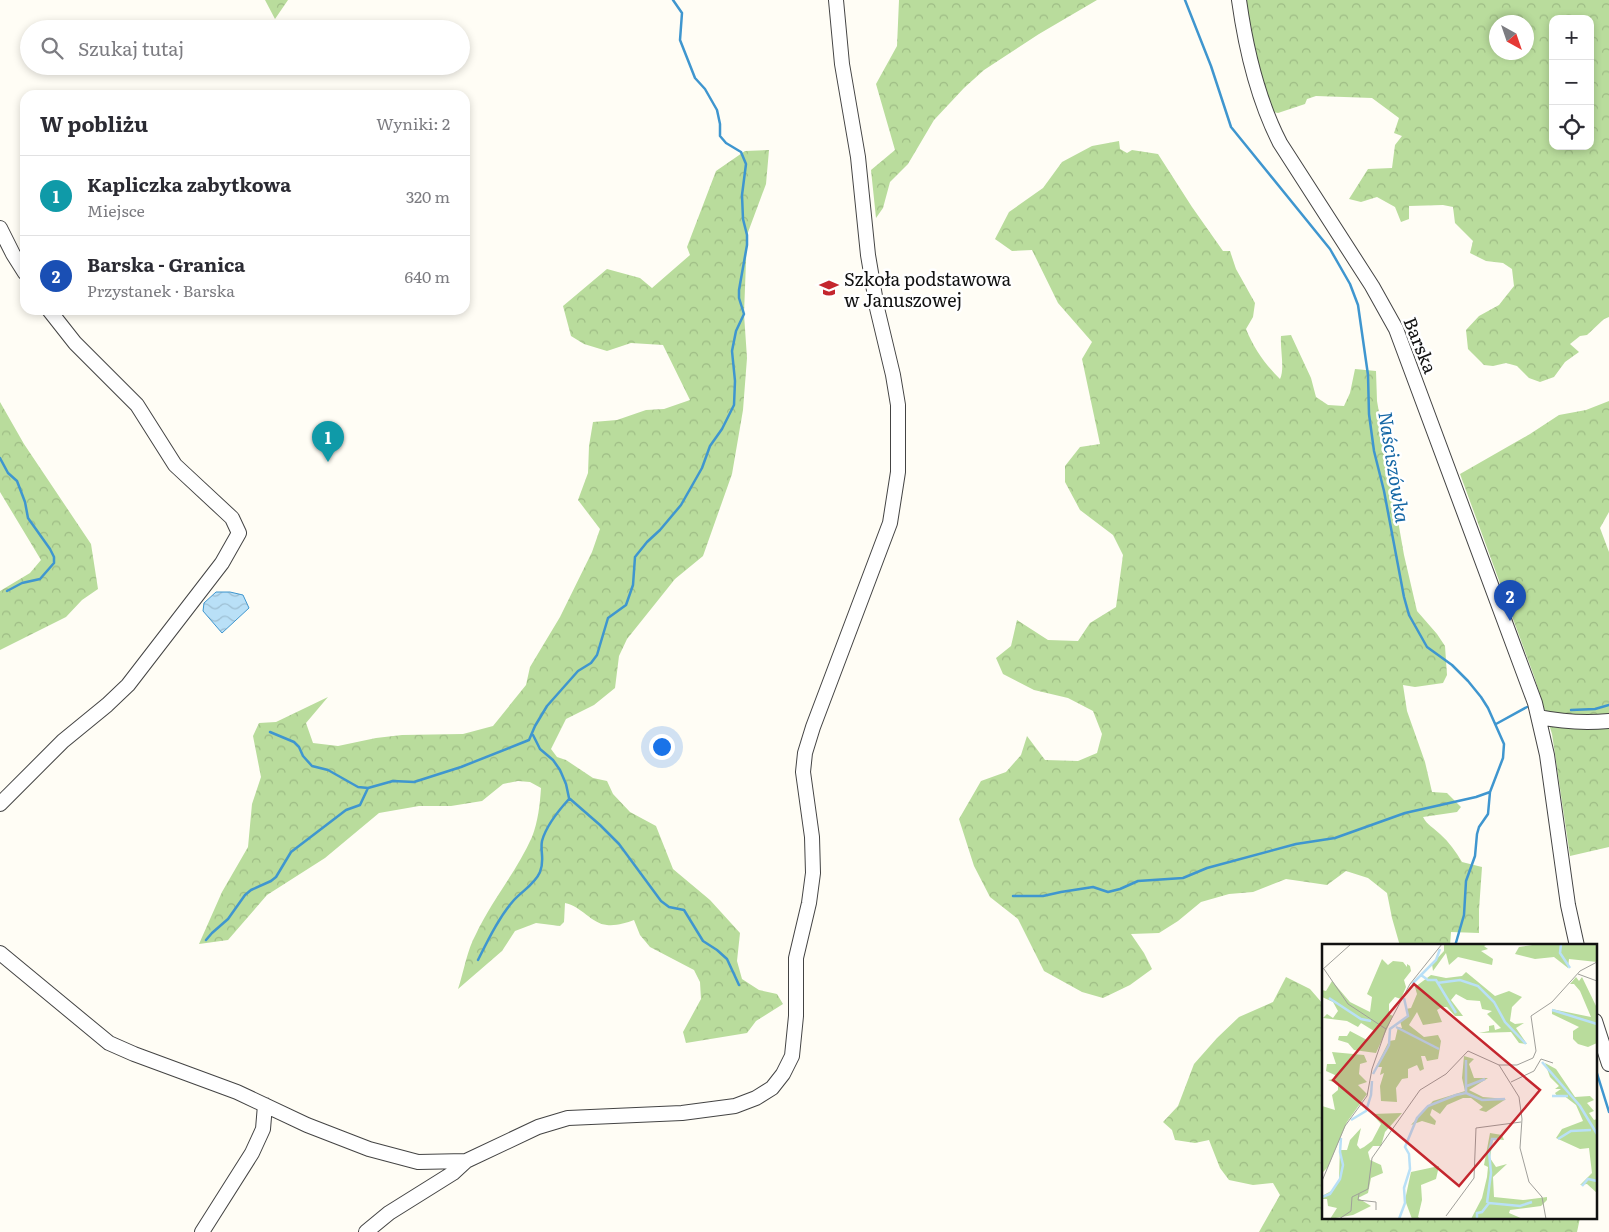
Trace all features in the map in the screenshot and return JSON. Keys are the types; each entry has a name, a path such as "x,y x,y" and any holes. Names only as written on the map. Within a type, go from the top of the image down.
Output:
{"street":[{"path":"366,1232 389,1213 453,1172 466,1161 524,1133 568,1118 682,1113 735,1106 756,1098 772,1088 783,1074 792,1056 796,1016 796,958 806,921 813,873 812,837 803,772 805,753 813,727 890,523 898,472 898,405 877,308 868,255 858,157 842,64 836,0"},
{"name":"Barska","path":"1239,0 1250,62 1270,122 1280,143 1372,286 1396,329 1519,658 1539,718 1568,904 1577,944"},
{"path":"0,228 20,265"},
{"path":"0,804 63,741 128,685 222,563 239,533 232,518 175,465 137,404 74,342 53,315"},
{"path":"1539,718 1561,722 1588,723 1609,721"},
{"path":"0,953 109,1042 134,1054 237,1092 307,1125 369,1149 418,1162 466,1161"},
{"path":"1596,1024 1609,1064"},
{"path":"202,1232 252,1153 263,1129 265,1105"}],"green space":[{"path":"265,0 288,0 275,19"},
{"path":"899,0 1097,0 1039,34 984,70 964,88 934,120 908,164 890,182 883,208 876,218 871,170 895,150 876,84 897,46"},
{"path":"1245,0 1609,0 1609,317 1604,319 1587,335 1580,336 1570,344 1579,352 1565,362 1554,377 1540,382 1529,378 1517,366 1506,363 1493,366 1484,365 1468,349 1466,330 1479,316 1499,305 1514,286 1512,269 1503,263 1486,261 1470,253 1473,241 1455,223 1453,207 1443,205 1409,206 1409,219 1401,222 1395,207 1377,197 1361,202 1349,199 1368,169 1392,168 1395,145 1402,136 1394,133 1399,118 1372,98 1316,96 1307,99 1305,104 1278,113 1273,112 1261,82"},
{"path":"1119,141 1120,149 1127,153 1132,150 1158,154 1223,251 1230,251 1236,269 1255,303 1253,317 1246,329 1260,356 1280,379 1282,370 1281,336 1291,335 1311,378 1316,397 1328,405 1344,406 1350,393 1355,369 1376,371 1377,401 1404,555 1417,611 1445,646 1447,675 1443,683 1415,687 1403,685 1407,711 1425,762 1432,792 1447,793 1461,807 1457,812 1423,817 1449,844 1462,862 1482,867 1479,933 1451,932 1450,944 1399,944 1387,893 1368,878 1346,871 1327,885 1286,879 1253,892 1229,894 1201,902 1178,921 1159,933 1131,934 1152,969 1130,985 1103,998 1082,992 1044,971 1018,919 990,897 974,866 959,819 981,781 1006,772 1021,755 1027,736 1045,760 1078,761 1097,753 1102,734 1093,711 1068,698 1034,690 1003,674 996,658 1011,646 1017,620 1048,640 1078,641 1090,623 1116,607 1123,555 1113,535 1080,510 1065,482 1065,466 1080,447 1100,444 1082,359 1092,342 1058,303 1032,250 1012,251 995,239 1009,212 1043,188 1062,162 1092,146"},
{"path":"769,150 766,184 747,235 744,314 747,358 743,410 732,474 703,556 675,579 627,639 619,656 615,688 594,705 566,719 551,749 557,757 566,760 593,778 607,781 613,794 630,812 656,826 673,869 710,900 740,933 737,961 742,979 759,990 777,994 783,1004 756,1021 747,1033 686,1043 683,1032 701,999 700,982 694,970 650,947 640,935 634,920 617,925 602,924 565,903 564,922 560,926 536,923 515,931 502,951 458,989 468,954 482,921 519,862 532,837 538,813 541,788 530,782 518,781 503,784 482,801 451,806 419,806 379,813 325,858 267,895 228,940 199,944 222,892 248,847 252,804 261,777 253,736 259,723 276,722 328,697 306,723 313,743 338,746 402,735 463,734 493,726 526,685 530,667 560,617 592,552 600,529 578,500 588,473 589,446 593,422 617,420 646,410 664,409 690,400 663,345 631,343 607,351 584,344 571,336 563,306 607,269 640,278 652,288 690,255 687,247 716,171 745,151"},
{"path":"1609,401 1609,512 1600,528 1609,552 1609,847 1570,856 1552,734 1534,676 1460,474 1559,415 1586,410"},
{"path":"0,402 24,444 91,544 98,589 82,600 66,617 0,650 0,591 30,573 41,560 0,492"},
{"path":"1286,977 1310,989 1322,1003 1322,1220 1580,1220 1577,1232 1259,1232 1280,1195 1273,1183 1253,1185 1229,1180 1220,1168 1209,1140 1195,1143 1175,1140 1172,1130 1163,1122 1178,1106 1194,1064 1217,1038 1239,1017 1273,1002"}],"water":[{"path":"216,592 230,592 243,595 249,608 222,633 203,611 204,603"}],"waterway":[{"path":"206,940 228,919 245,895 276,877 291,852 346,810 360,805 368,788 393,781 414,782 461,767 529,740 547,706 578,671 591,663 597,655 608,618 626,605 633,585 635,557 681,505 702,468 710,446 722,429 734,405 735,381 732,351 736,331 744,314 739,298 739,290 747,245 742,195 746,164 741,152 726,143 720,136 717,110 705,89 695,78 680,40 682,13 673,0"},
{"name":"Naściszówka","path":"1185,0 1211,66 1231,127 1330,249 1350,284 1358,305 1368,375 1369,414 1374,451 1409,615 1427,647 1452,665 1481,697 1504,744 1503,758 1490,792 1488,814 1479,827 1477,834 1475,856 1466,881 1464,915 1456,944"},
{"path":"0,458 8,473 17,481 25,502 28,518 54,557 54,563 40,579 22,583 7,591"},
{"path":"1571,710 1595,709 1609,705"},
{"path":"1496,724 1527,707"},
{"path":"270,732 294,742 312,766 328,770 358,787 368,788"},
{"path":"533,735 540,749 553,760 560,770 569,798 619,844 661,901 669,907 684,910 703,941 727,959 739,985"},
{"path":"1013,896 1043,896 1093,887 1108,892 1138,881 1183,878 1207,868 1296,844 1335,838 1405,813 1490,792"},
{"path":"478,960 503,914 538,876 542,864 542,841 546,830 553,818 569,799"},
{"name":"Naściszówka","path":"1596,1070 1609,1112"}],"place":[{"name":"Szkoła podstawowa w Januszowej","path":"829,288"},
{"name":"Kapliczka zabytkowa","path":"328,462"},
{"name":"Barska - Granica","path":"1510,621"}]}
